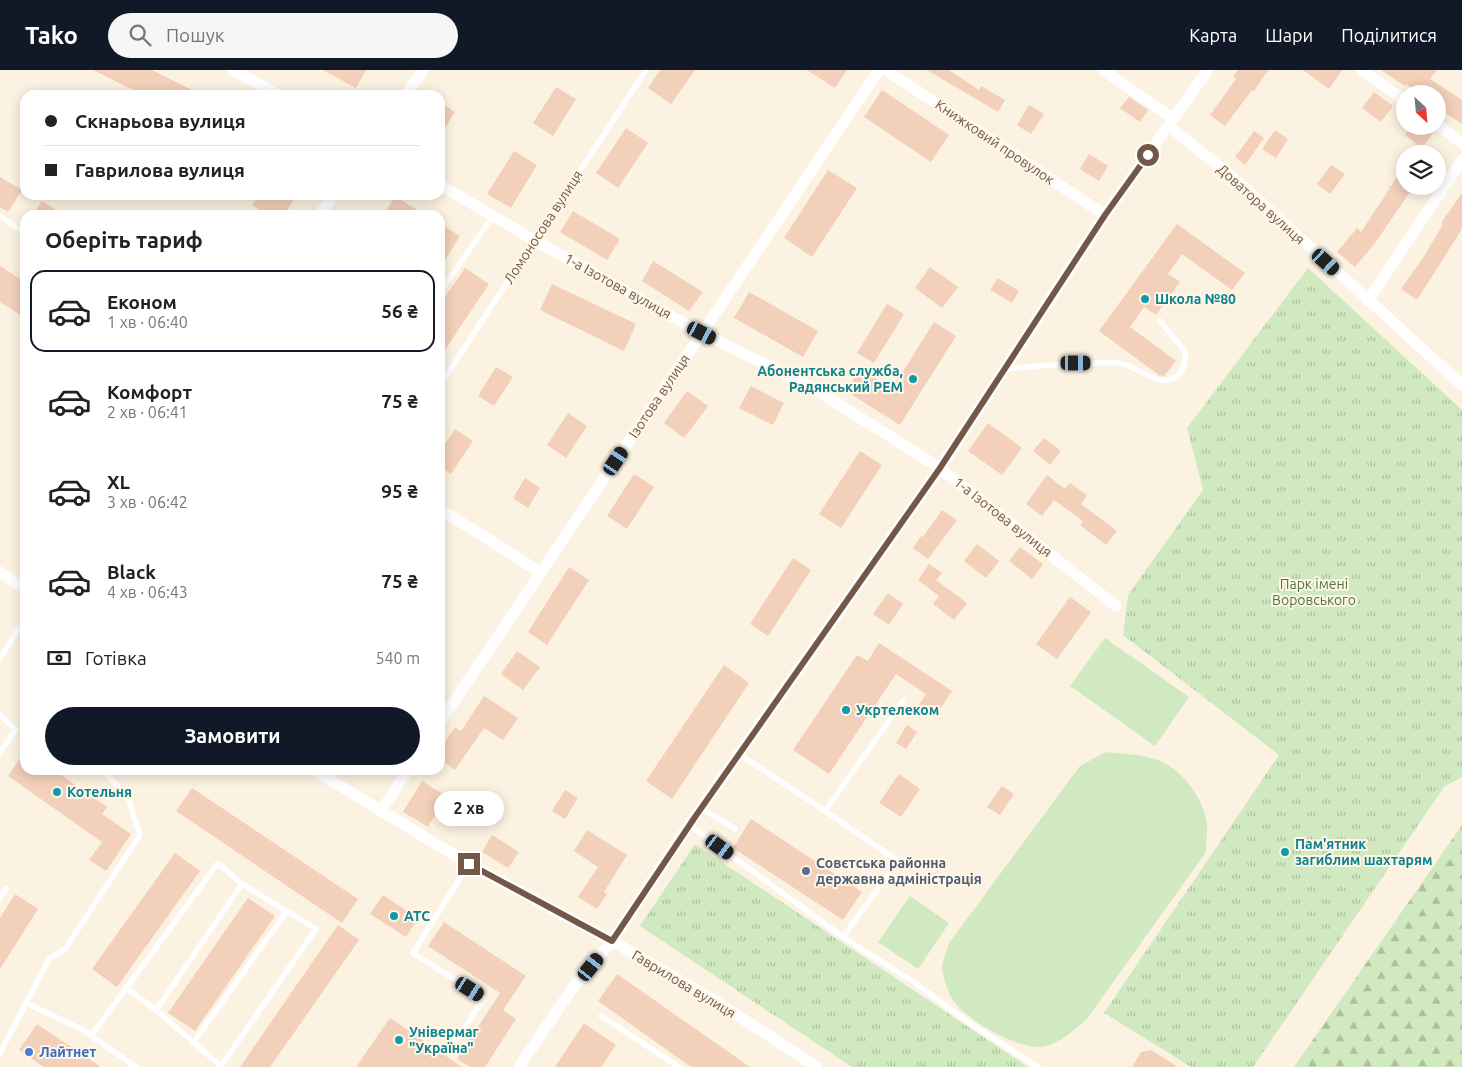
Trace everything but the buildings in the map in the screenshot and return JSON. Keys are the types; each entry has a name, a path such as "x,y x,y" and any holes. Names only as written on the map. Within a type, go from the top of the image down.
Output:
{"street":[{"path":"233,70 270,90"},
{"path":"409,90 423,70"},
{"name":"Ізотова вулиця","path":"445,714 879,70"},
{"name":"Книжковий провулок","path":"886,70 1105,215"},
{"name":"Доватора вулиця","path":"1103,70 1172,122 1462,385"},
{"path":"519,1067 569,993 612,941 689,825 940,468 1105,215 1208,70"},
{"path":"1362,70 1396,95"},
{"path":"1446,131 1462,144"},
{"path":"1368,301 1462,160"},
{"name":"1-а Ізотова вулиця","path":"445,188 534,240 702,333 811,387 940,468 1116,606"},
{"path":"445,512 540,572"},
{"path":"0,572 20,585"},
{"name":"Гаврилова вулиця","path":"322,775 469,864 612,941 712,999 813,1066"},
{"path":"381,811 405,775"}],"lane":[{"name":"Ломоносова вулиця","path":"445,376 646,70"},
{"path":"0,216 20,230"},
{"path":"445,285 493,216"},
{"path":"1004,369 1076,363 1120,363 1160,381 1170,380 1178,376 1185,364 1186,353 1160,321"},
{"path":"0,658 20,627"},
{"path":"825,810 902,701"},
{"path":"0,715 16,730 0,752"},
{"path":"739,754 825,810 898,861 843,937"},
{"path":"0,1053 48,959 65,949 140,835 128,797 108,775"},
{"path":"701,808 735,829"},
{"path":"689,825 843,937 915,983 967,1022 1038,1067"},
{"path":"91,1036 126,988 218,863 242,884 316,929 221,1066 156,1010 126,988"},
{"path":"453,1045 484,998 413,953 469,864"},
{"path":"156,1010 242,884"},
{"path":"0,898 6,889"},
{"path":"193,1043 287,911"},
{"path":"26,1003 83,1030 136,1067"},
{"path":"601,1016 679,1067"}],"green space":[{"name":"Парк імені Воровського","path":"1308,268 1462,410 1462,777 1444,787 1253,1067 1191,1067 1104,1013 1279,755 1123,635 1128,595 1203,490 1187,428"},
{"path":"1105,638 1189,697 1155,746 1070,686"},
{"path":"1106,752 1147,757 1160,761 1177,772 1185,780 1198,798 1206,818 1206,852 1086,1020 1064,1037 1046,1046 1029,1046 1017,1043 977,1022 956,1004 950,995 943,975 942,966 945,956 949,943 1080,766"},
{"path":"1462,825 1462,1067 1294,1067"},
{"path":"695,844 1028,1067 852,1067 640,926"},
{"path":"910,896 949,923 918,969 878,942"}],"place":[{"name":"Школа №80","path":"1145,299"},
{"name":"Абонентська служба, Радянський РЕМ","path":"913,379"},
{"name":"Укртелеком","path":"846,710"},
{"name":"Котельня","path":"57,792"},
{"name":"Пам'ятник загиблим шахтарям","path":"1285,852"},
{"name":"Совєтська районна державна адміністрація","path":"806,871"},
{"name":"АТС","path":"394,916"},
{"name":"Універмаг \"Україна\"","path":"399,1040"},
{"name":"Лайтнет","path":"29,1052"}],"route":[{"path":"469,864 612,941 695,817 940,468 1105,215 1148,155"}]}
